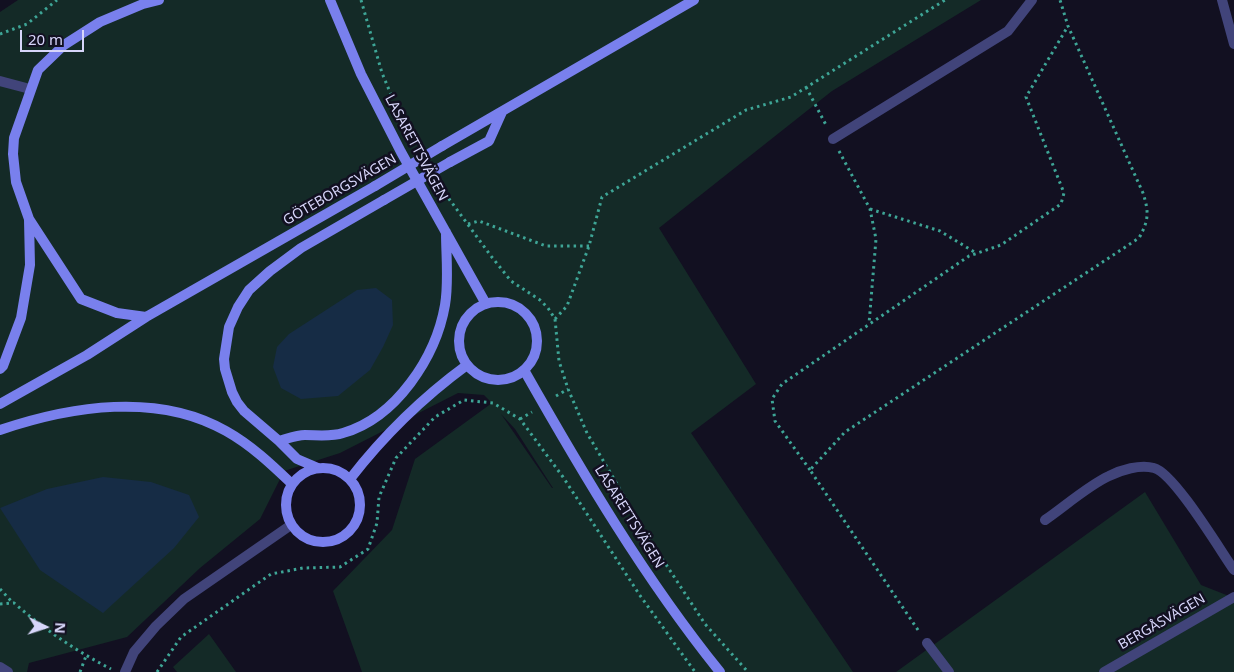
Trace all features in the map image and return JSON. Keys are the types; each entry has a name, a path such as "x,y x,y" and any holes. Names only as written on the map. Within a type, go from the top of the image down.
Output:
{"main road":[{"path":"146,317 117,313 81,299 29,219 16,182 13,154 14,138 38,70 64,45 100,22 143,4 159,0"},
{"name":"LASARETTSVÄGEN","path":"330,0 366,83 401,152 486,304"},
{"name":"GÖTEBORGSVÄGEN","path":"0,404 87,355 146,317 694,0"},
{"path":"318,468 297,459 244,411 232,392 227,379 224,359 226,340 233,317 249,290 270,271 301,248 488,141 502,112"},
{"path":"0,369 3,366 22,318 30,265 29,219"},
{"path":"279,441 302,435 343,433 371,419 402,394 422,367 439,330 445,304 446,231"},
{"path":"495,302 511,304 524,312 533,325 536,334 536,348 531,362 524,370 506,379 492,380 480,376 467,365 459,349 462,327 471,313 486,304 495,302"},
{"path":"350,479 393,428 436,388 467,365"},
{"name":"LASARETTSVÄGEN","path":"524,370 594,489 650,578 691,636 720,672"},
{"path":"0,430 30,420 85,409 126,407 160,409 186,415 225,430 258,452 292,484"},
{"path":"329,468 341,472 350,479 357,490 360,508 352,528 343,537 330,542 315,541 302,536 291,525 285,505 286,497 292,484 300,476 309,470 329,468"}],"street":[{"path":"833,139 1008,31 1032,0"},
{"path":"1222,0 1234,44"},
{"path":"0,81 30,90"},
{"path":"1045,520 1108,476 1136,467 1152,467 1163,472 1168,477 1234,570"},
{"path":"124,672 134,652 156,626 184,599 291,525"},
{"name":"BERGÅSVÄGEN","path":"1104,672 1234,597"},
{"path":"927,643 949,672"},
{"path":"0,668 8,672"}],"path":[{"path":"0,34 27,24 58,0"},
{"path":"361,0 382,73 396,106"},
{"path":"555,319 567,306 589,246 602,197 746,110 791,97 945,0"},
{"path":"810,470 845,432 1139,238 1146,226 1148,210 1143,193 1068,26 1060,0"},
{"path":"927,643 775,421 772,399 782,384 969,256 1001,245 1061,204 1064,193 1026,97 1068,26"},
{"path":"439,186 511,281 540,300 555,319 560,361 568,389 587,433 648,537 705,624 748,672"},
{"path":"870,324 876,239 870,210 940,231 976,253"},
{"path":"468,224 479,221 546,246 589,246"},
{"path":"156,672 181,637 271,574 303,568 340,566 368,549 377,523 379,497 396,458 435,417 464,400 493,402 520,419 563,477 639,594 695,672"},
{"path":"0,589 38,624 86,656 118,672"},
{"path":"0,604 14,603"},
{"path":"80,672 86,656"}],"green space":[{"path":"18,0 981,0 832,91 659,228 756,384 691,433 853,672 362,672 333,591 392,530 415,459 492,403 484,395 458,393 340,453 284,471 260,519 200,568 127,637 29,663 27,672 0,672 0,12","holes":["501,414 515,429 553,488"]},
{"path":"1145,492 1201,585 1234,598 1234,672 896,672"},
{"path":"209,634 236,672 177,672 173,667"}],"water":[{"path":"376,288 392,300 393,325 370,370 338,396 301,399 281,388 273,367 277,347 289,334 357,290"},
{"path":"103,477 151,482 189,495 199,517 174,548 103,613 40,570 0,508 47,489"}]}
